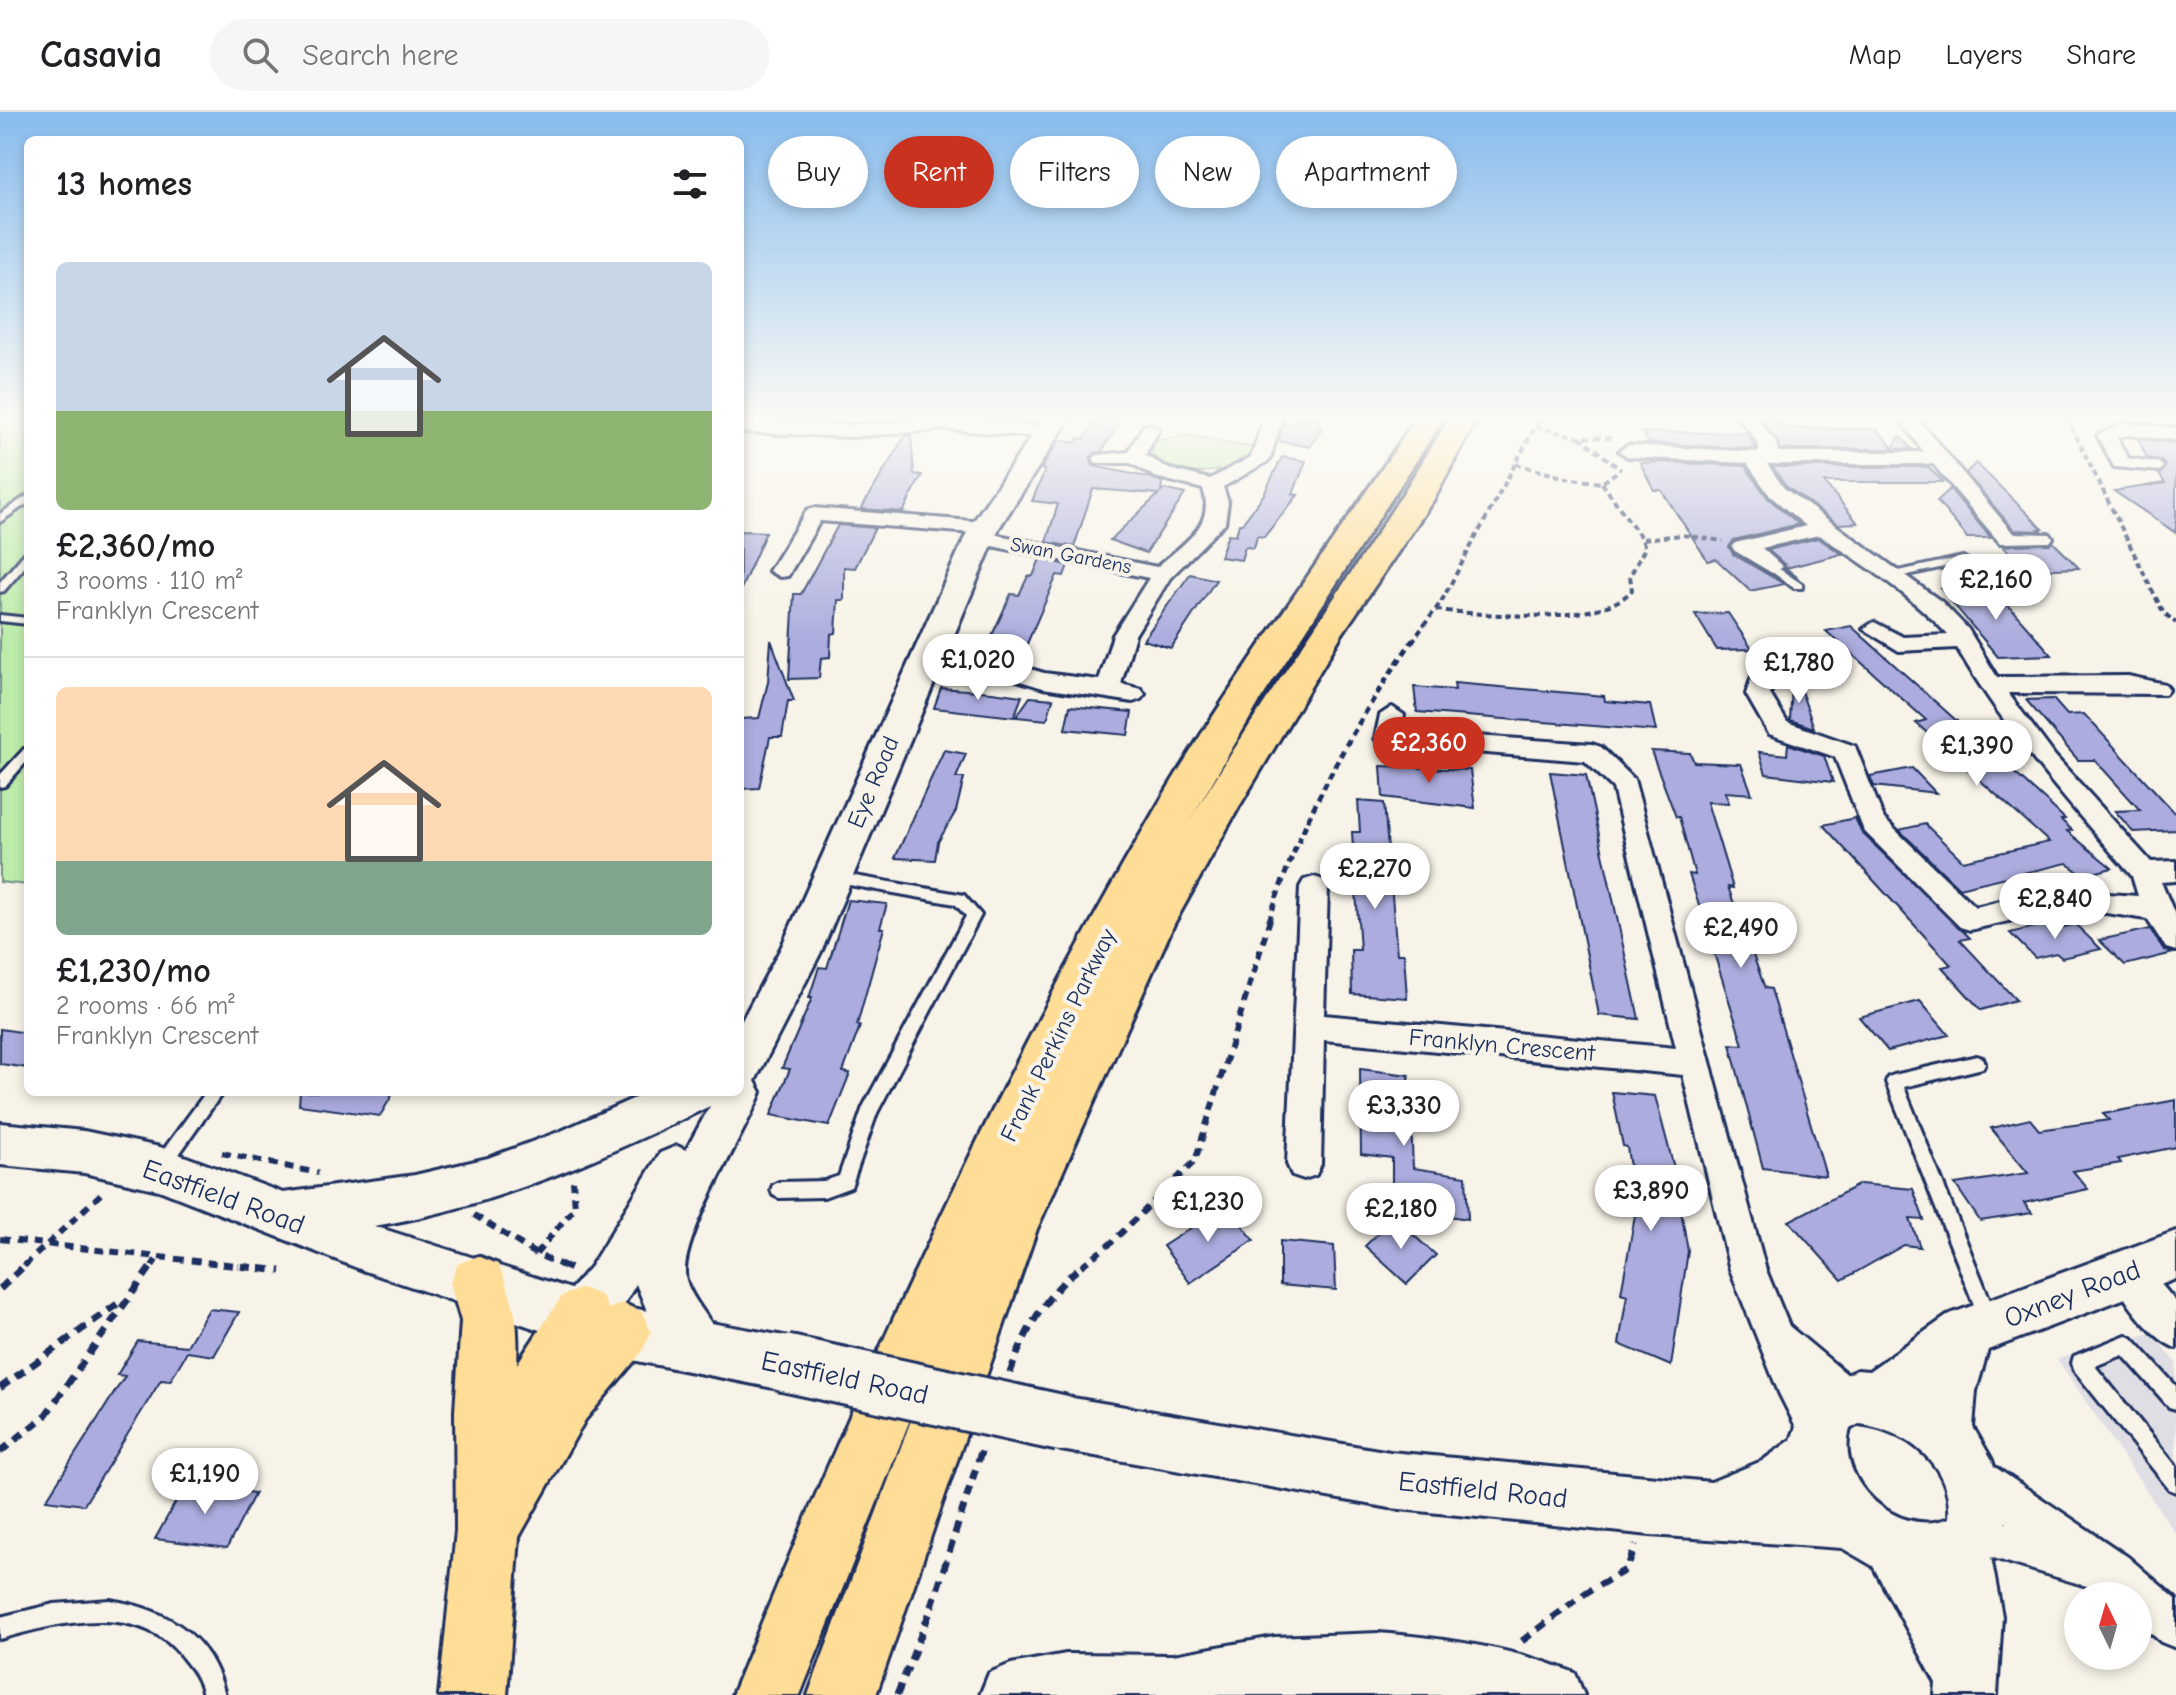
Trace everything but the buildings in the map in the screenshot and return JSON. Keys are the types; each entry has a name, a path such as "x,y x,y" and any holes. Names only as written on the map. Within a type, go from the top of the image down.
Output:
{"highway":[{"name":"Frank Perkins Parkway","path":"766,1695 832,1524 964,1223 1120,910 1185,792 1278,642 1384,492"},
{"name":"Frank Perkins Parkway","path":"842,1695 1011,1227 1153,922 1228,791 1325,633 1422,492"},
{"path":"473,1695 488,1504 485,1411 490,1321 478,1283"},
{"path":"488,1504 581,1372 597,1308"}],"street":[{"name":"Eye Road","path":"744,1059 801,950 982,533 1008,492"},
{"name":"Swan Gardens","path":"1108,689 1124,635 1162,574 1215,523 1218,502 1214,492"},
{"path":"1777,492 1822,528 1894,575 1934,607 1963,641 1990,685 2046,762 2144,872 2156,909 2176,940"},
{"path":"1966,492 2012,546 2043,538"},
{"name":"Swan Gardens","path":"780,571 814,514 982,533 1162,574"},
{"path":"1744,547 1822,528"},
{"path":"1744,547 1772,567"},
{"path":"1874,629 1903,652 1963,641"},
{"path":"1771,656 1758,694 1778,728 1846,752 1873,824 1970,919 2047,901 2106,902 2156,909"},
{"path":"969,658 1030,677 1133,694"},
{"path":"1990,685 2110,676 2157,689"},
{"path":"1392,715 1387,738 1592,753 1625,785 1748,1270 1792,1380 1841,1421"},
{"path":"2144,872 2176,871"},
{"path":"1304,1164 1314,887"},
{"name":"Franklyn Crescent","path":"1311,1026 1694,1063"},
{"path":"280,1215 374,1205 458,1188 577,1145 685,1096"},
{"path":"597,1308 722,1096"},
{"path":"696,1347 660,1277 667,1243 736,1096"},
{"name":"Eastfield Road","path":"0,1144 169,1156 280,1215 478,1283 597,1308 696,1347 1061,1423 1390,1480 1650,1506 1714,1509 1874,1535"},
{"name":"Oxney Road","path":"1841,1421 1979,1328 2176,1255"},
{"path":"2128,1271 2176,1330"},
{"path":"1966,1686 1972,1616 1967,1540 1978,1509 1957,1453 1949,1391 1979,1328"},
{"path":"1841,1421 1903,1405 1957,1453 2113,1572 2176,1627"},
{"path":"1841,1421 1824,1476 1874,1535 1966,1686"},
{"name":"Eastfield Road","path":"1714,1509 1781,1482 1841,1421"},
{"path":"1874,1535 1925,1554 1967,1540 2113,1572"},
{"path":"1011,1695 1066,1685 1158,1690 1235,1684 1312,1666 1405,1666 1475,1677 1553,1695"}],"lane":[{"path":"3,517 24,501"},
{"path":"3,517 24,514"},
{"path":"1894,575 1963,560"},
{"path":"0,589 24,561"},
{"path":"1772,567 1798,586"},
{"path":"0,618 24,621"},
{"path":"0,783 24,756"},
{"path":"779,1190 824,1189 845,1182 869,1112 974,915 959,899 832,877"},
{"path":"1977,1063 1894,1082 1979,1328"},
{"path":"169,1156 212,1096"},
{"path":"2176,1400 2126,1344 2081,1363 2176,1482"},
{"path":"0,1628 54,1617 123,1610 161,1621 189,1643 212,1683 214,1695"}],"path":[{"path":"1007,1379 1023,1336 1062,1281 1110,1244 1195,1161 1284,873 1372,698 1435,610 1501,492"},
{"path":"1435,610 1465,614 1598,611 1620,603 1632,590 1630,576 1645,548 1642,539 1608,492"},
{"path":"2104,492 2163,612 2176,623"},
{"path":"1642,539 1660,535 1708,537 1744,547"},
{"path":"536,1254 575,1207 572,1194 577,1145"},
{"path":"169,1156 333,1174"},
{"path":"0,1289 109,1186"},
{"path":"463,1209 536,1254 597,1308"},
{"path":"0,1239 281,1271"},
{"path":"0,1452 45,1416 156,1259"},
{"path":"0,1388 127,1297"},
{"path":"897,1695 930,1612 986,1437"},
{"path":"1475,1677 1587,1592 1627,1569 1650,1506"}],"shaded area":[{"path":"2151,1333 2176,1362 2176,1534 2057,1359"}],"green space":[{"path":"0,492 24,492 24,885 0,882"}]}
